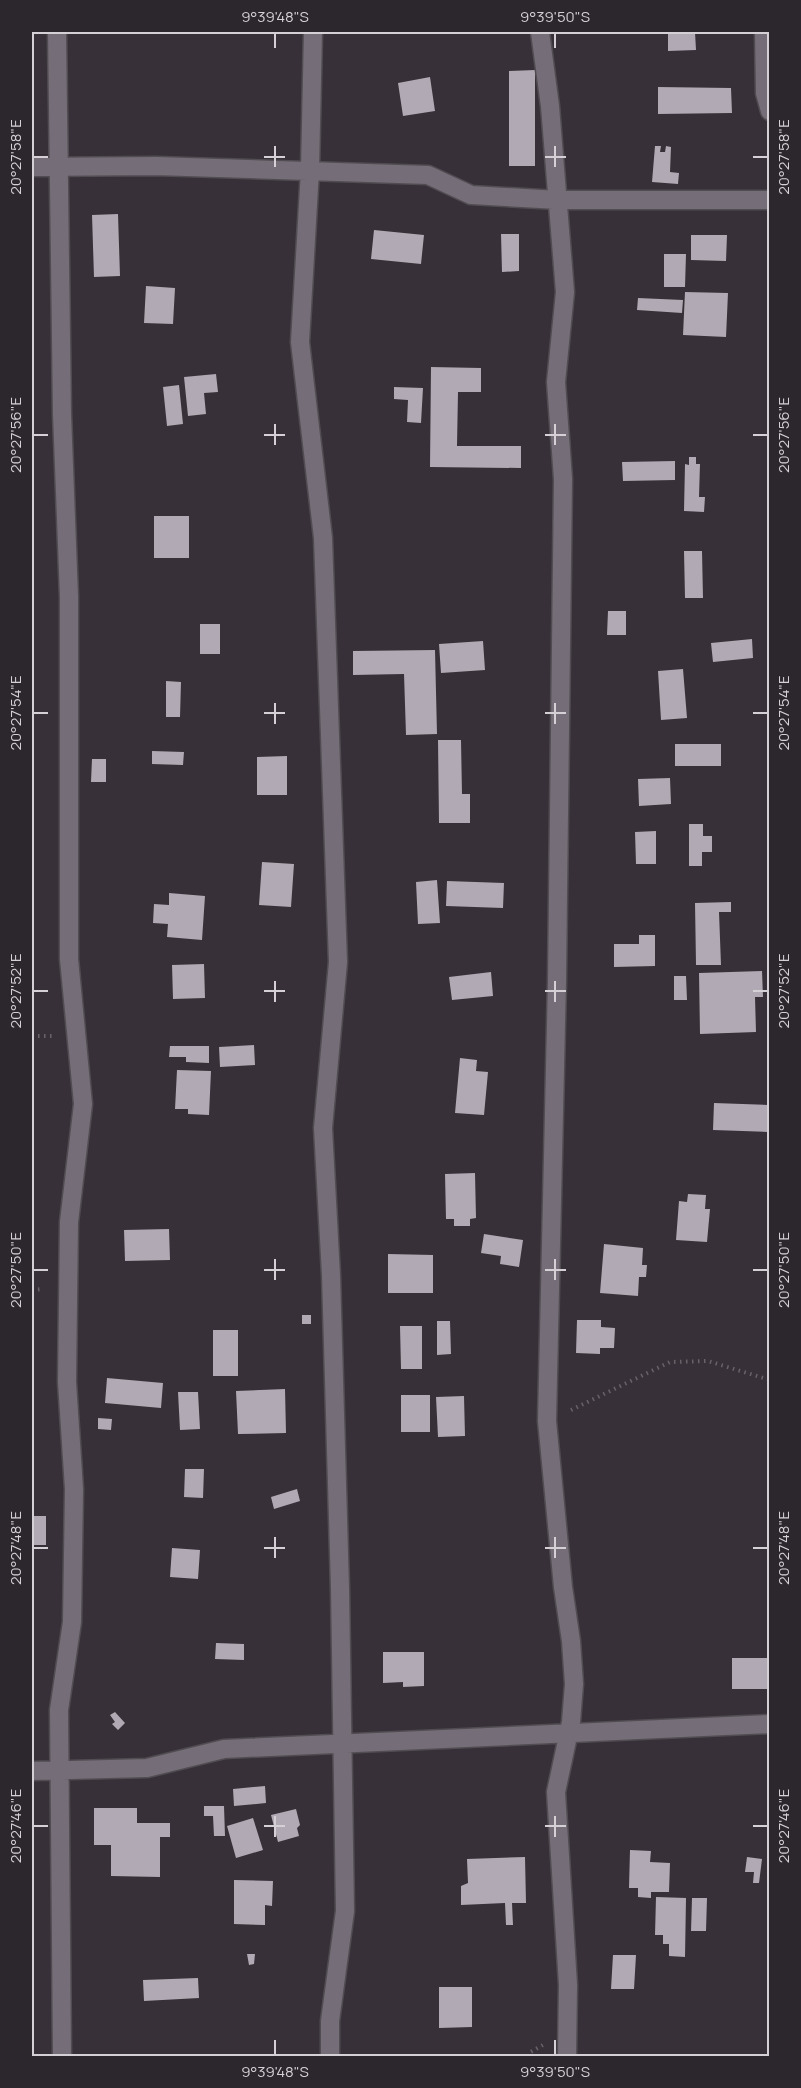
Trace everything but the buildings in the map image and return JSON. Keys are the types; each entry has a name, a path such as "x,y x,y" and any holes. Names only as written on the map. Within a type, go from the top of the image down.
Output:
{"street":[{"path":"57,32 62,414 69,597 69,958 83,1104 69,1222 67,1382 74,1488 72,1622 58,1710 62,2056"},
{"path":"313,32 310,170 300,342 322,538 338,962 322,1128 331,1275 345,1911 330,2021 330,2056"},
{"path":"540,32 550,106 565,292 556,382 563,479 557,980 547,1421 574,1684 568,1733 556,1792 568,1985 567,2056"},
{"path":"764,32 765,93 770,111"},
{"path":"32,167 156,166 428,175 471,195 558,200 770,200"},
{"path":"32,1771 147,1767 224,1749 770,1725"}],"path":[{"path":"547,1421 670,1362 708,1361 770,1380"}]}
